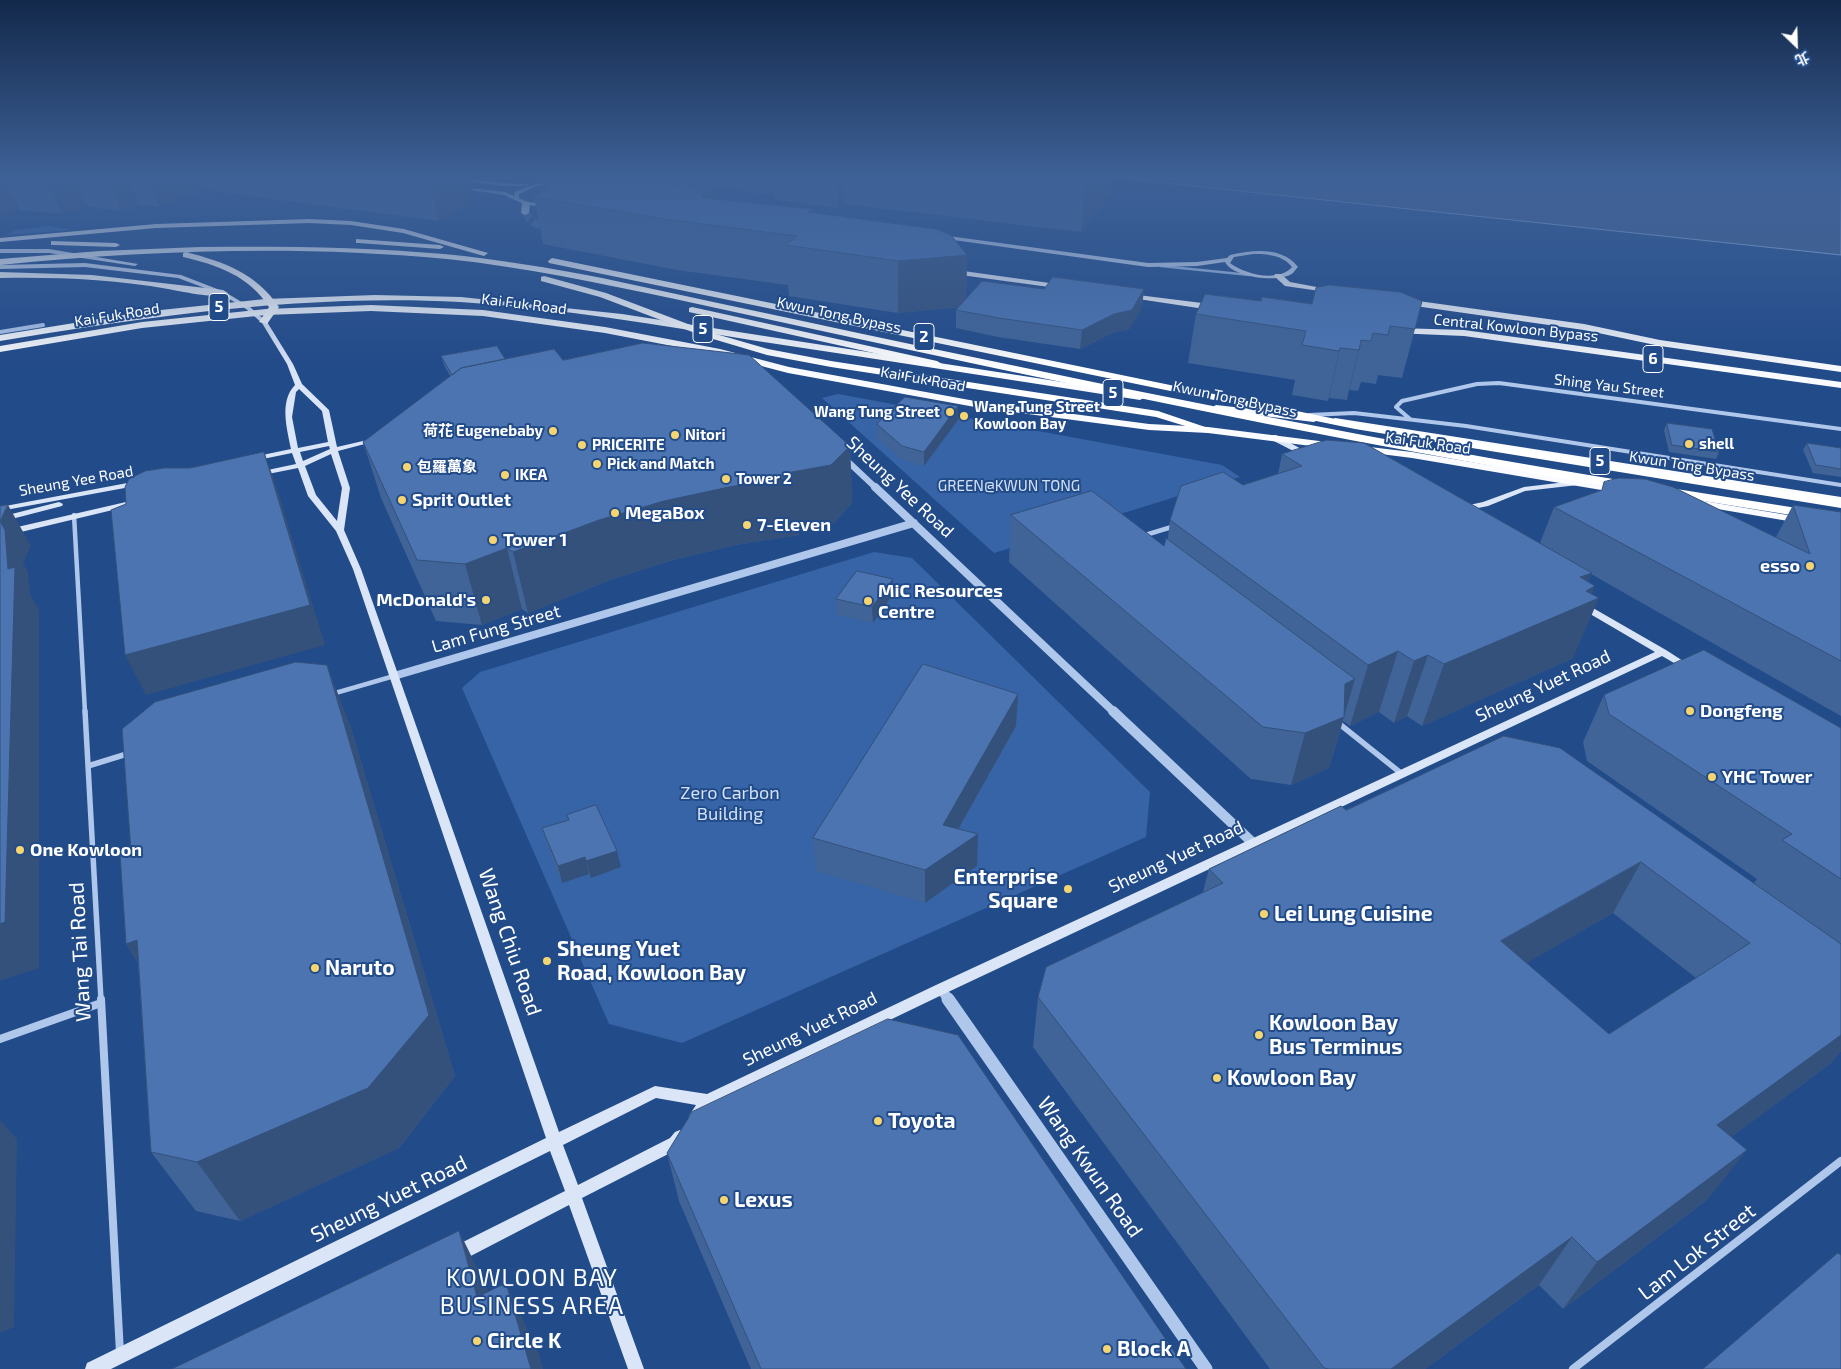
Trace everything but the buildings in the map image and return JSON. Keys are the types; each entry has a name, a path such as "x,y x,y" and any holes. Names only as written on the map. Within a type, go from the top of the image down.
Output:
{"highway":[{"name":"Kwun Tong Bypass","path":"0,252 161,242"},
{"name":"Kwun Tong Bypass","path":"352,242 506,254 635,276 1355,426 1841,504"},
{"path":"445,242 560,276 720,317 937,364"},
{"path":"0,244 104,244 158,250 210,261 245,276 263,289 274,307 264,322"},
{"name":"Kwun Tong Bypass","path":"0,262 79,255 205,249 318,250 469,259 562,273 1314,431 1632,489"},
{"path":"412,255 517,273 575,287 617,300 706,334 767,352 1158,414 1208,430"},
{"path":"941,270 1077,289"},
{"path":"0,275 102,278 150,283 202,293 223,293"},
{"path":"1278,276 1288,284 1344,293"},
{"path":"1116,294 1224,309"},
{"name":"Kai Fuk Road","path":"0,338 142,315 265,302 323,299 461,300 622,317 937,364 1166,401 1358,423 1841,500"},
{"name":"Central Kowloon Bypass","path":"1398,301 1584,327 1660,343 1841,369"},
{"name":"Kai Fuk Road","path":"0,349 194,319 317,309 371,308 475,313 528,318 605,330 720,352 788,370 1017,410 1149,428 1208,430 1412,454 1575,483 1632,489"},
{"name":"Central Kowloon Bypass","path":"1390,330 1464,333 1841,385"},
{"path":"754,373 788,370"},
{"path":"1661,494 1841,527"},
{"name":"Kwun Tong Bypass","path":"1661,494 1841,520"}],"main road":[{"path":"977,242 1148,265 1196,264 1228,260 1238,254 1257,252 1278,256 1293,263 1295,267 1293,271 1278,276 1255,276 1236,270 1227,263 1228,260"},
{"path":"0,252 49,251 108,258 175,272 179,276"},
{"path":"0,267 85,265 179,276 223,293 248,308 264,322 290,364 299,385 325,410 333,446 346,488 340,530"},
{"name":"Wang Chiu Road","path":"299,385 293,391 288,417 295,450 312,496 340,530 357,568 555,1143 636,1369"},
{"path":"1274,437 1319,461"},
{"path":"243,462 295,450 387,438"},
{"path":"250,476 301,465 333,446"},
{"name":"Sheung Yee Road","path":"0,509 147,482"},
{"path":"1454,510 1485,504 1524,489 1575,483"},
{"path":"0,520 91,493"},
{"name":"Sheung Yee Road","path":"0,534 148,499"},
{"path":"1482,512 1485,504"},
{"path":"0,526 74,516"},
{"path":"1577,602 1697,672"},
{"name":"Sheung Yuet Road","path":"439,1263 675,1144 708,1100 941,988 1402,774 1491,736 1663,652"},
{"name":"Sheung Yuet Road","path":"93,1369 555,1143 654,1092 708,1100"}],"street":[{"path":"1148,265 1255,276"},
{"path":"0,332 43,325"},
{"name":"Shing Yau Street","path":"1410,419 1396,407 1402,400 1477,384 1509,384 1841,429"},
{"name":"Kai Fuk Road","path":"1290,416 1354,413 1410,419 1841,485"},
{"name":"Sheung Yee Road","path":"834,447 1253,843"},
{"name":"Wang Tai Road","path":"74,516 120,1356"},
{"path":"1139,537 1184,522"},
{"name":"Lam Fung Street","path":"322,697 914,523"},
{"path":"1333,719 1402,774"},
{"path":"88,766 134,752"},
{"name":"Wang Kwun Road","path":"941,988 1206,1369"},
{"path":"0,1039 100,1003"},
{"name":"Lam Lok Street","path":"1573,1369 1841,1161"}],"green space":[{"name":"GREEN@KWUN TONG","path":"838,394 1222,465 1240,477 994,553 822,398"},
{"name":"Zero Carbon Building","path":"874,552 912,558 1150,792 1146,837 682,1043 609,1024 462,688 480,672"}],"shaded area":[{"path":"1718,242 1841,242 1841,255"}],"place":[{"name":"Wang Tung Street","path":"950,412"},
{"name":"Wang Tung Street Kowloon Bay","path":"964,416"},
{"name":"荷花 Eugenebaby","path":"553,431"},
{"name":"Nitori","path":"675,435"},
{"name":"shell","path":"1689,444"},
{"name":"PRICERITE","path":"582,445"},
{"name":"Pick and Match","path":"597,464"},
{"name":"包羅萬象","path":"407,467"},
{"name":"IKEA","path":"505,475"},
{"name":"Tower 2","path":"726,479"},
{"name":"Sprit Outlet","path":"402,500"},
{"name":"MegaBox","path":"615,513"},
{"name":"7-Eleven","path":"747,525"},
{"name":"Tower 1","path":"493,540"},
{"name":"esso","path":"1810,566"},
{"name":"McDonald's","path":"486,600"},
{"name":"MiC Resources Centre","path":"868,601"},
{"name":"Dongfeng","path":"1690,711"},
{"name":"YHC Tower","path":"1712,777"},
{"name":"One Kowloon","path":"20,850"},
{"name":"Enterprise Square","path":"1068,889"},
{"name":"Lei Lung Cuisine","path":"1264,914"},
{"name":"Sheung Yuet Road, Kowloon Bay","path":"547,961"},
{"name":"Naruto","path":"315,968"},
{"name":"Kowloon Bay Bus Terminus","path":"1259,1035"},
{"name":"Kowloon Bay","path":"1217,1078"},
{"name":"Toyota","path":"878,1121"},
{"name":"Lexus","path":"724,1200"},
{"name":"Circle K","path":"477,1341"},
{"name":"Block A","path":"1107,1349"}],"district":[{"name":"KOWLOON BAY BUSINESS AREA","path":"532,1292"}]}
